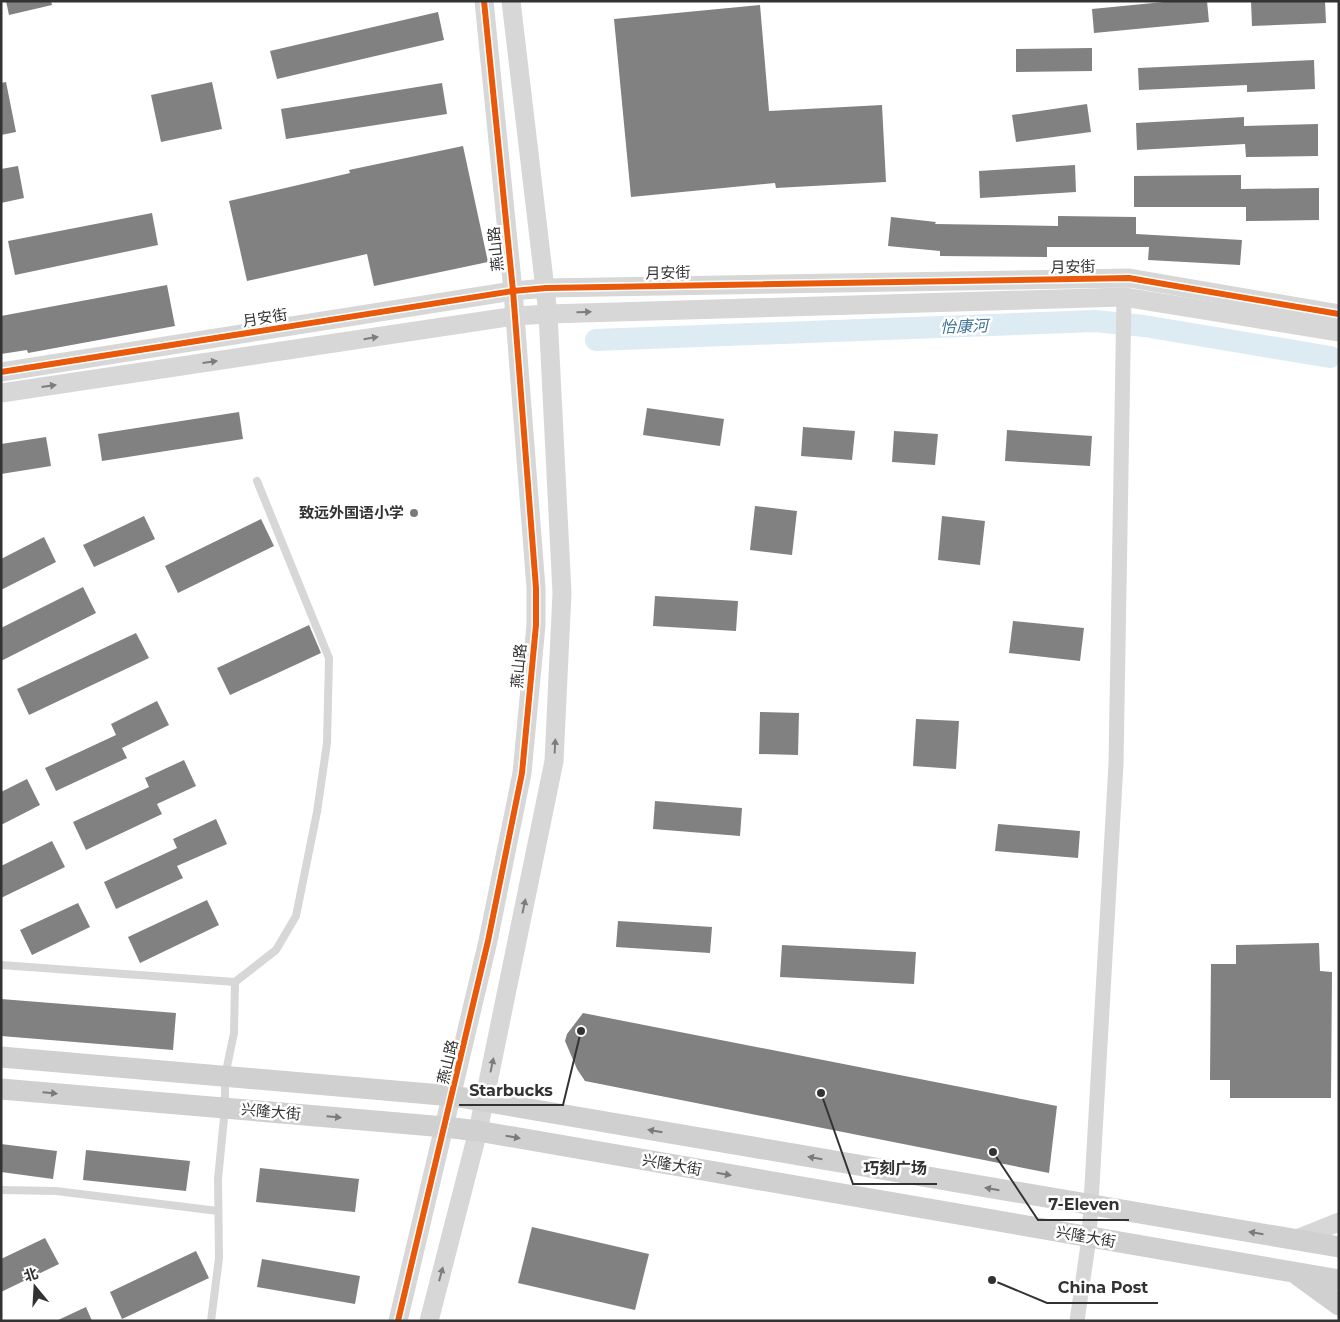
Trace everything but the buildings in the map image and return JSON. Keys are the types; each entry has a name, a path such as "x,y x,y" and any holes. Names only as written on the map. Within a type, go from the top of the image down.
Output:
{"main road":[{"name":"兴隆大街","path":"1,1057 453,1096 1339,1247"},
{"name":"兴隆大街","path":"1,1089 478,1131 1339,1280"},
{"path":"1295,1272 1339,1305"}],"street":[{"name":"燕山路","path":"398,1321 453,1096 488,941 522,773 536,625 536,588 515,316 484,1"},
{"path":"429,1321 478,1131 554,760 562,593 548,314 511,1"},
{"name":"月安街","path":"1,372 512,291 546,288 1129,278 1339,314"},
{"path":"1077,1321 1088,1238 1116,764 1124,297"},
{"path":"1,394 515,316 548,314 1124,297 1339,332"},
{"path":"1294,1240 1339,1222"}],"lane":[{"path":"1,965 235,982 276,950 296,916 317,812 327,743 329,658 258,482"},
{"path":"211,1321 219,1258 218,1179 225,1108 224,1076 234,1033 235,982"},
{"path":"1,1190 56,1191 218,1211"}],"waterway":[{"name":"怡康河","path":"596,340 1095,321 1144,326 1330,357"}],"cycle path":[{"path":"398,1321 488,941 522,773 536,625 536,588 513,291 484,1"},
{"path":"1,372 513,291 546,288 1129,278 1339,314"}],"place":[{"name":"致远外国语小学","path":"414,513"},
{"name":"Starbucks","path":"581,1031"},
{"name":"巧刻广场","path":"821,1093"},
{"name":"7-Eleven","path":"993,1152"},
{"name":"China Post","path":"992,1280"}]}
